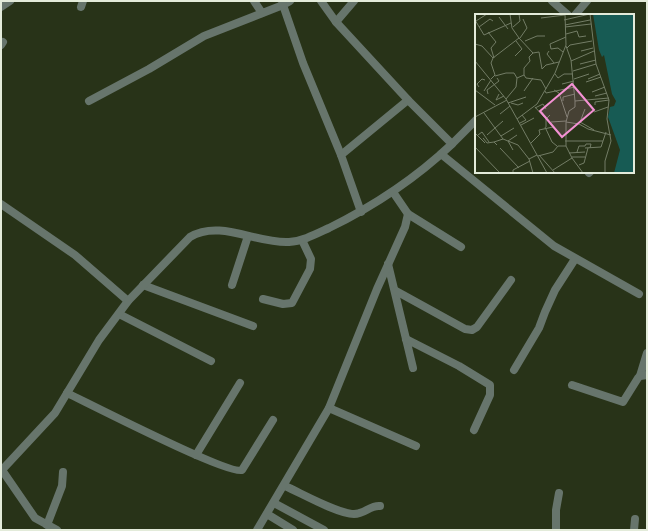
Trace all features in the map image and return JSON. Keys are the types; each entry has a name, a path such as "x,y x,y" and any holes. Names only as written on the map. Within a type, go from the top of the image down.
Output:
{"street":[{"path":"1,7 10,1"},
{"path":"254,1 262,13"},
{"path":"320,1 336,22 408,100 452,144"},
{"path":"336,22 354,1"},
{"path":"552,1 567,14"},
{"path":"576,14 587,1"},
{"path":"89,101 149,69 204,36 262,13 285,2 303,63 341,155 361,212"},
{"path":"341,155 408,100"},
{"path":"57,530 35,518 1,470 55,413 99,340 128,301 181,245 196,233 217,231 282,242 302,240 361,212 393,192 442,154 475,121"},
{"path":"442,154 541,236 576,259 639,294"},
{"path":"393,192 408,214 461,248"},
{"path":"1,204 75,255 128,301"},
{"path":"258,530 329,408 377,289 405,227 408,214"},
{"path":"232,285 248,236"},
{"path":"263,299 283,304 292,302 310,269 311,259 302,240"},
{"path":"514,370 539,328 544,312 555,290 576,259"},
{"path":"387,268 396,291 413,368"},
{"path":"396,291 465,329 472,330 477,327 511,280"},
{"path":"143,285 252,326"},
{"path":"119,314 211,361"},
{"path":"406,340 459,366 490,385 490,395 474,430"},
{"path":"572,385 623,402 644,375 647,354"},
{"path":"196,455 240,383"},
{"path":"67,393 214,464 240,472 273,420"},
{"path":"329,408 416,446"},
{"path":"47,525 62,486 63,472"},
{"path":"284,486 346,513 361,514 374,505 380,506"},
{"path":"556,530 556,510 559,493"},
{"path":"274,503 324,530"},
{"path":"267,514 293,530"},
{"path":"634,530 635,519"}]}
